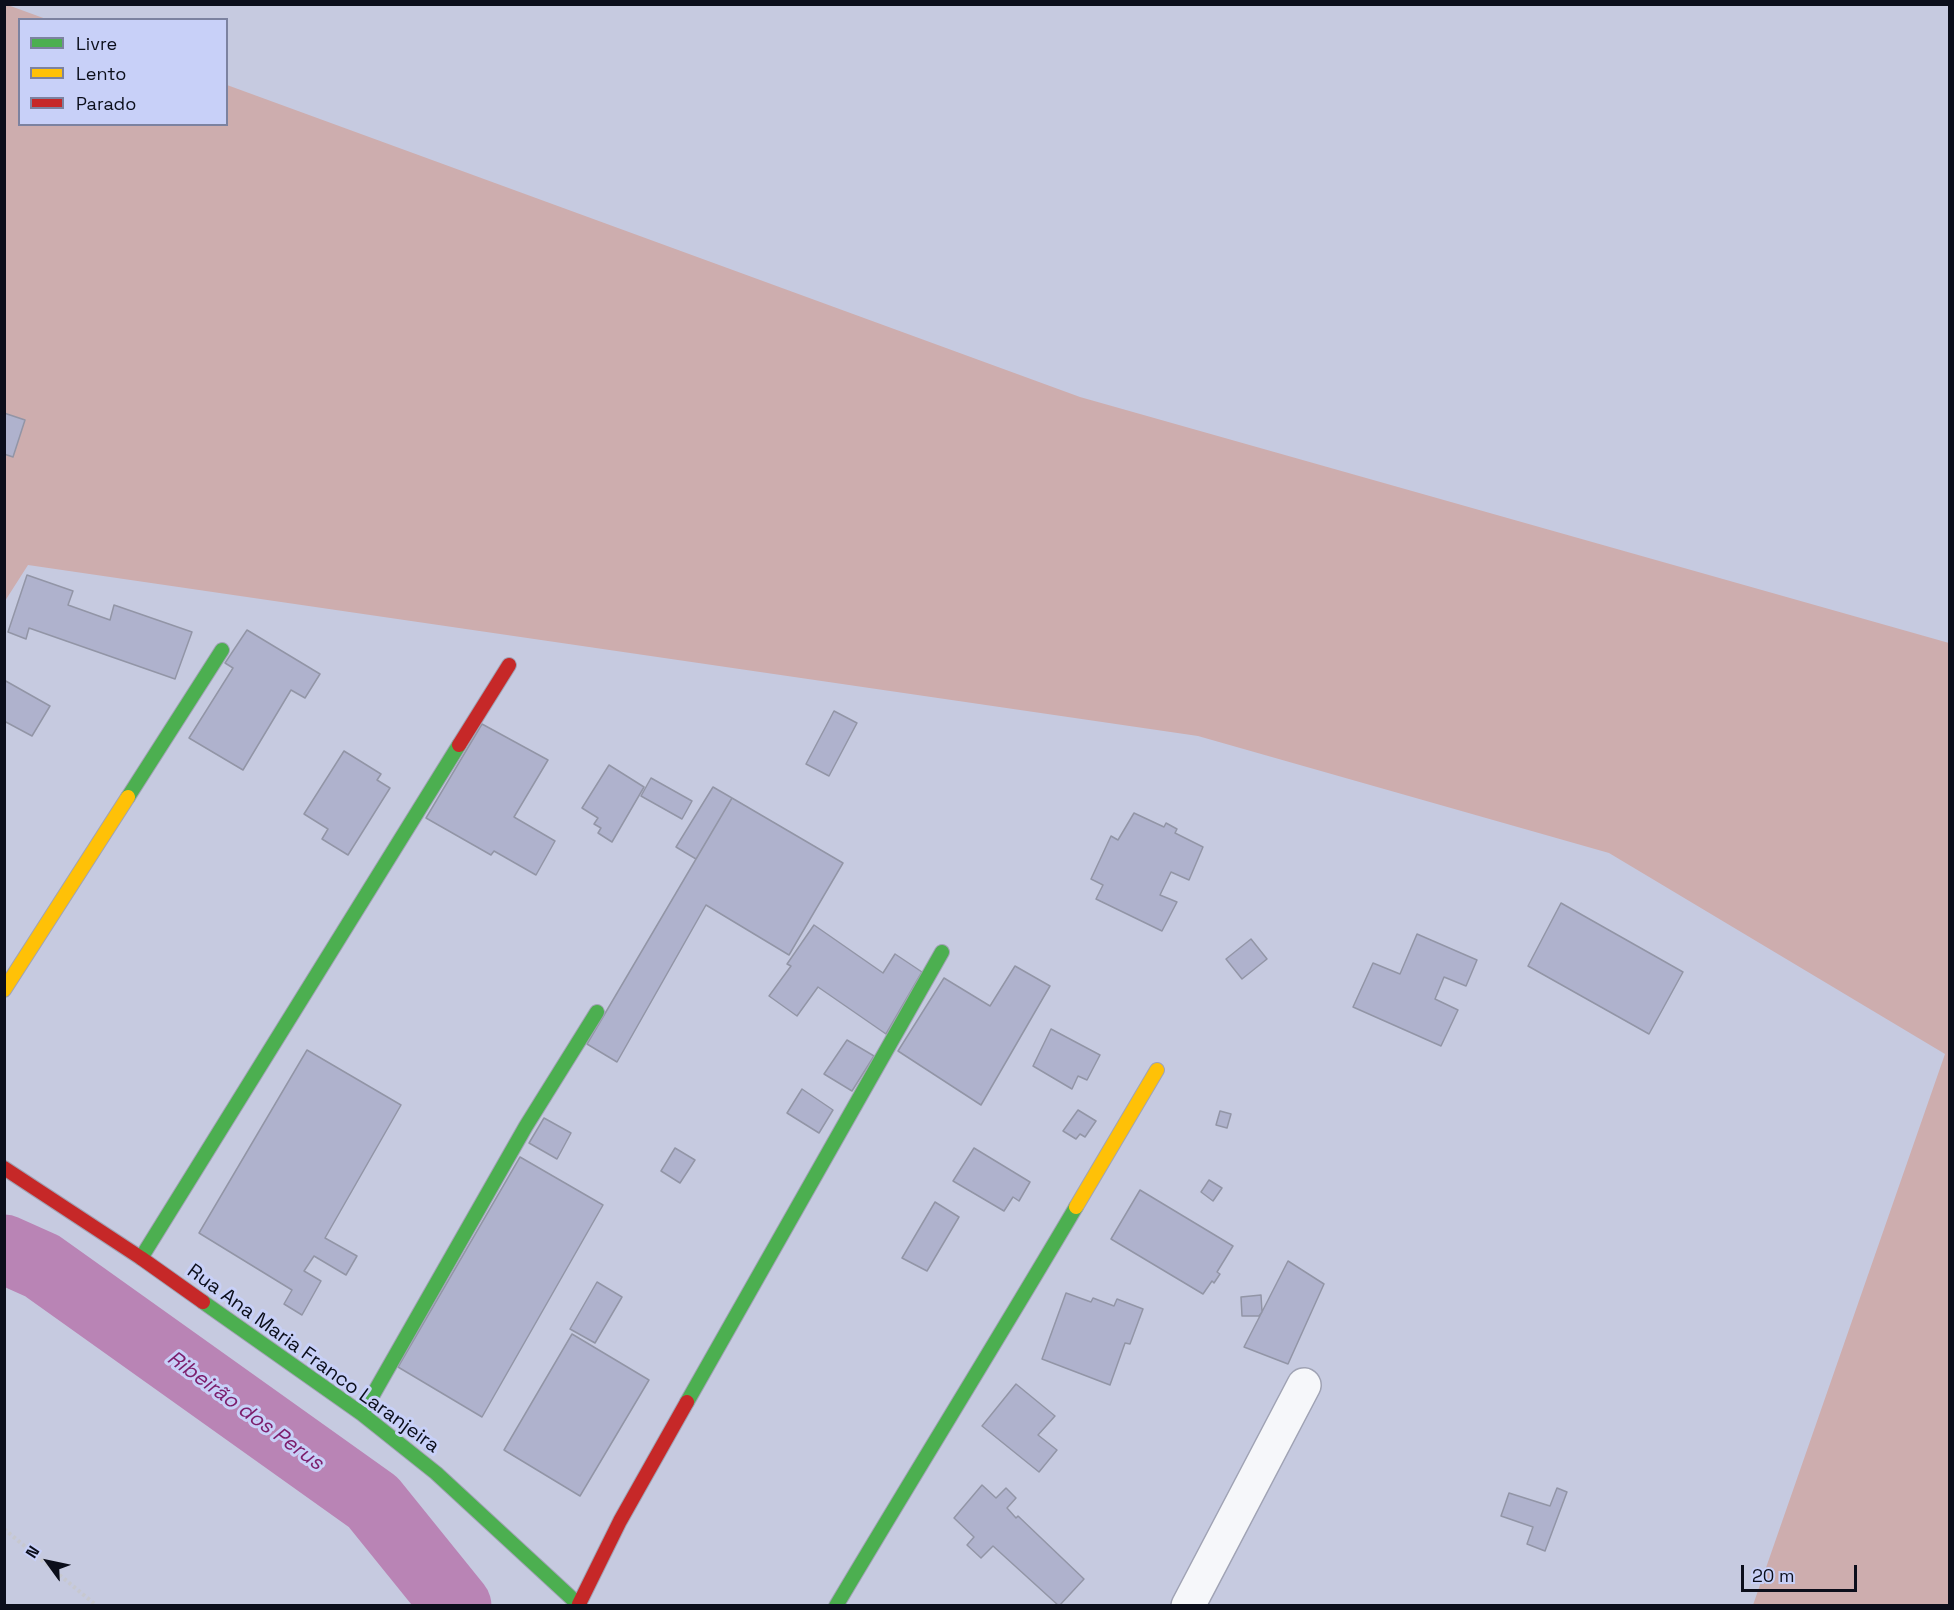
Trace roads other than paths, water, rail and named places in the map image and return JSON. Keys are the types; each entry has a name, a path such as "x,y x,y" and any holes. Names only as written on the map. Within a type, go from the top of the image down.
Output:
{"street":[{"path":"4,990 222,650"},
{"path":"141,1258 509,664"},
{"path":"579,1605 620,1521 942,952"},
{"path":"362,1413 526,1126 597,1012"},
{"path":"836,1605 999,1338 1157,1070"},
{"name":"Rua Ana Maria Franco Laranjeira","path":"4,1168 141,1258 362,1413 435,1473 579,1605"},
{"path":"1188,1605 1304,1385"}],"waterway":[{"name":"Ribeirão dos Perus","path":"4,1249 42,1266 373,1502 457,1606"}]}
